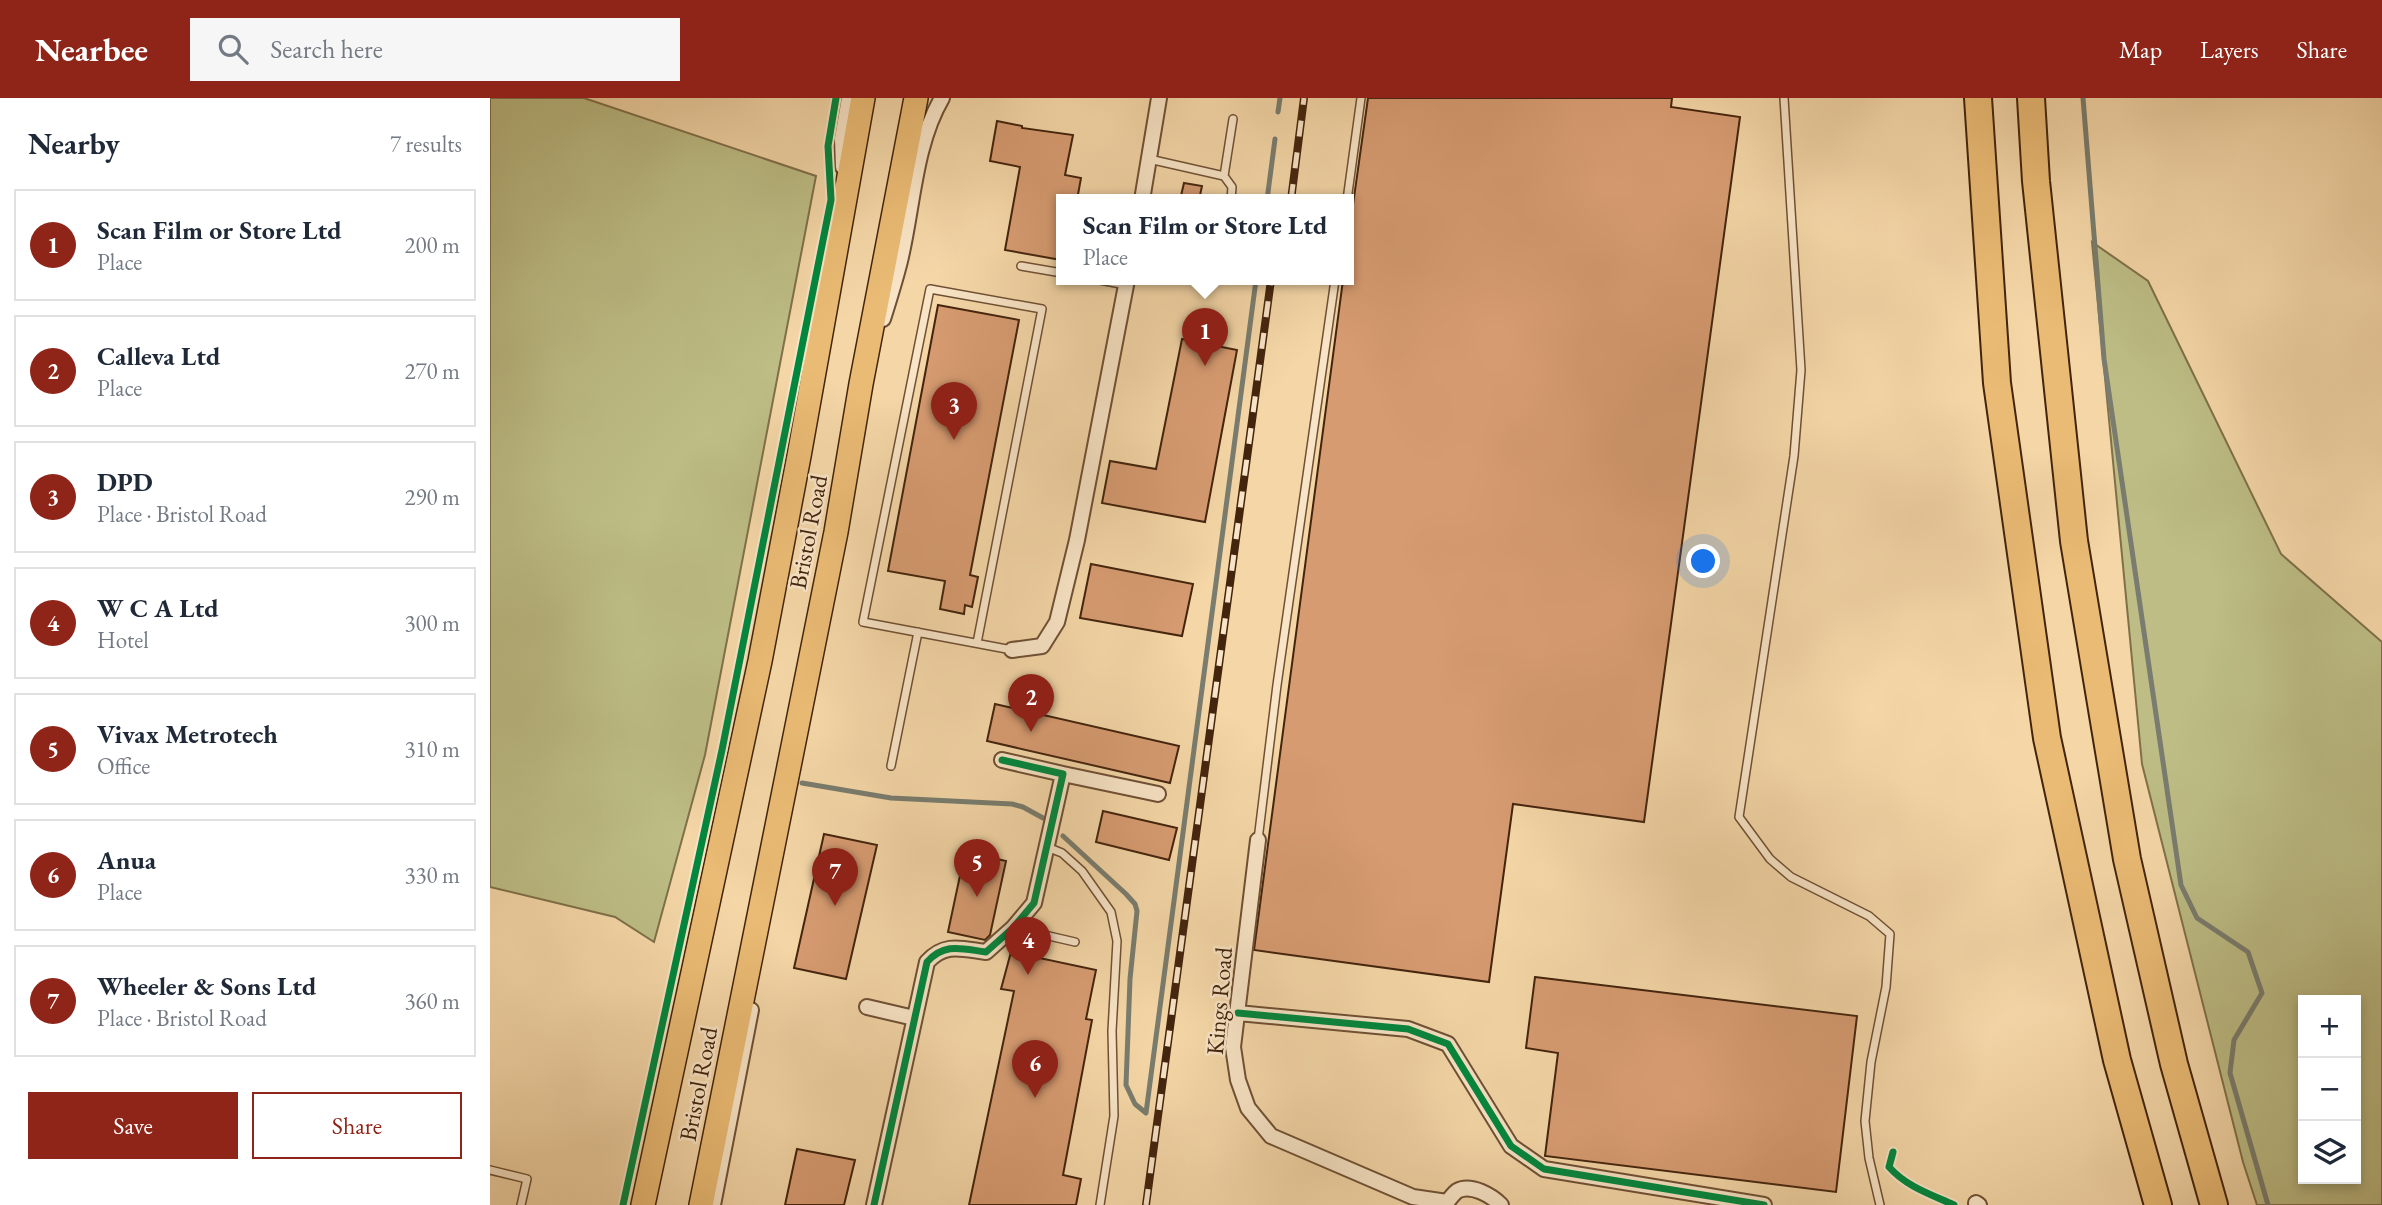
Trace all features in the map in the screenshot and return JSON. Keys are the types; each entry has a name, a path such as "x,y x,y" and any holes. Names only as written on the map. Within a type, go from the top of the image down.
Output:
{"highway":[{"path":"1978,98 1997,383 2047,738 2118,1060 2158,1205"},
{"path":"2031,98 2036,181 2070,500 2085,608 2127,859 2174,1064 2214,1205"}],"main road":[{"name":"Bristol Road","path":"643,1205 760,661 863,98"},
{"name":"Bristol Road","path":"701,1205 833,546 916,98"}],"street":[{"path":"844,193 842,139 849,98"},
{"path":"856,414 900,260 914,183 933,114 942,98"},
{"path":"1143,194 1159,98"},
{"path":"1012,650 1042,646 1057,622 1077,540 1126,285"},
{"path":"1002,760 1158,794"},
{"path":"874,1205 927,962 937,951 955,948 986,952 1013,928 1034,903 1063,774"},
{"name":"Kings Road","path":"1258,840 1233,1047 1238,1080 1248,1108 1271,1136 1418,1201 1446,1204"},
{"name":"Bristol Road","path":"713,1205 751,1013 748,974"},
{"path":"867,1007 914,1018"},
{"path":"1238,1013 1408,1029 1448,1044 1511,1146 1544,1169 1764,1205"},
{"path":"1446,1204 1457,1191 1465,1189 1490,1194 1501,1205"}],"lane":[{"path":"1348,194 1361,98"},
{"path":"1784,98 1801,370 1794,456 1739,817 1770,859 1791,877 1869,916 1889,934 1886,988 1871,1062 1865,1121 1869,1158 1880,1205"},
{"path":"1224,176 1233,119"},
{"path":"1149,159 1224,176 1232,187 1231,194"},
{"path":"1021,266 1056,272"},
{"path":"1258,840 1334,285"},
{"path":"977,643 1042,309 930,289 863,621 1012,650"},
{"path":"891,766 918,632"},
{"path":"1047,847 1062,853 1082,871 1111,912 1117,941 1112,1031 1114,1116 1100,1205"},
{"path":"1013,928 1075,942"},
{"path":"490,1170 527,1179 521,1205"}],"green space":[{"path":"490,98 584,98 816,176 705,755 654,942 615,917 490,887"},
{"path":"2092,242 2148,281 2281,554 2382,642 2382,1205 2257,1205 2243,1162 2142,764"}],"building":[{"path":"1368,98 1672,98 1671,107 1740,117 1644,822 1513,804 1489,982 1254,950 1342,285 1354,285 1354,197"},
{"path":"997,121 1022,128 1073,135 1065,175 1081,178 1078,194 1056,194 1056,259 1005,250 1020,167 990,161"},
{"path":"1184,183 1202,186 1200,194 1181,194"},
{"path":"938,305 1019,320 970,575 978,577 972,607 965,605 964,614 940,609 945,581 888,571"},
{"path":"1182,339 1237,350 1205,522 1102,503 1110,461 1156,469"},
{"path":"1091,564 1193,584 1182,636 1080,618"},
{"path":"995,704 1179,746 1170,783 987,741"},
{"path":"1103,811 1177,828 1169,860 1096,842"},
{"path":"824,834 877,845 846,979 794,968"},
{"path":"965,852 1006,861 990,935 985,940 948,932"},
{"path":"1011,952 1096,970 1086,1019 1092,1020 1063,1175 1081,1179 1076,1205 969,1205 1014,991 1001,989"},
{"path":"1535,977 1857,1016 1836,1192 1545,1156 1558,1053 1526,1048"},
{"path":"797,1149 855,1160 844,1205 785,1205"}],"waterway":[{"path":"1278,112 1280,98"},
{"path":"2083,98 2104,359 2181,885 2197,918 2248,952 2262,993 2234,1040 2230,1073 2268,1205"},
{"path":"1268,194 1275,139"},
{"path":"1063,836 1135,904 1137,911 1130,979 1126,1085 1135,1104 1146,1113 1255,285"},
{"path":"802,783 891,798 1012,804 1043,818"}],"railway":[{"path":"1292,194 1304,98"},
{"path":"1146,1205 1270,285"}],"cycle path":[{"path":"623,1205 722,750 831,200 828,146 836,98"},
{"path":"874,1205 927,962 947,949 986,952 1013,928 1034,903 1063,774 1002,760"},
{"path":"1238,1013 1408,1029 1448,1044 1511,1146 1544,1169 1764,1205"},
{"path":"1893,1152 1889,1167 1896,1174 1919,1189 1954,1205"}],"place":[{"name":"Scan Film or Store Ltd","path":"1205,366"},
{"name":"DPD","path":"954,440"},
{"name":"Calleva Ltd","path":"1031,732"},
{"name":"Vivax Metrotech","path":"977,897"},
{"name":"Wheeler & Sons Ltd","path":"835,906"},
{"name":"W C A Ltd","path":"1028,975"},
{"name":"Anua","path":"1035,1098"}]}
